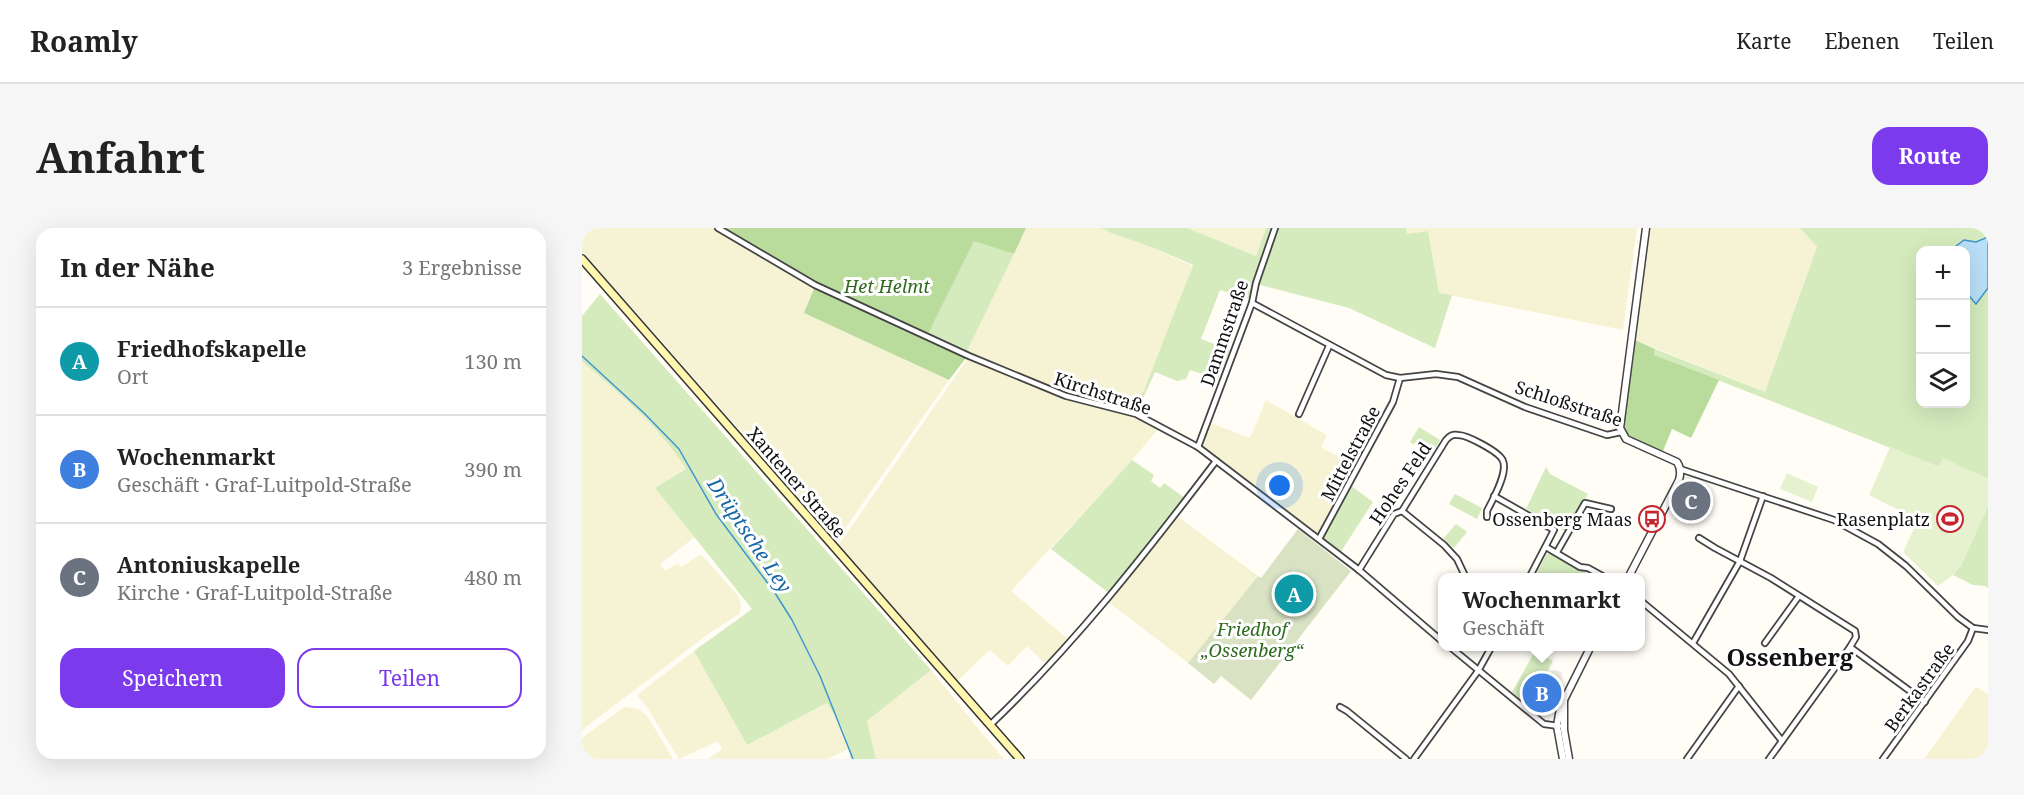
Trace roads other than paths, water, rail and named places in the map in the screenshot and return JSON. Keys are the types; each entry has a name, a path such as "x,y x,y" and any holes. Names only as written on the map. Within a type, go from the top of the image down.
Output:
{"main road":[{"name":"Xantener Straße","path":"582,259 1020,759"}],"street":[{"name":"Kirchstraße","path":"718,228 815,285 969,356 1066,396 1136,414 1198,447 1359,570 1438,638"},
{"name":"Dammstraße","path":"1198,447 1252,303 1256,283 1275,228"},
{"path":"1621,432 1621,410 1646,228"},
{"name":"Schloßstraße","path":"1252,303 1386,375 1400,378 1436,374 1458,377 1525,407 1607,435 1621,432 1630,442 1674,460 1680,469 1834,520 1878,544 1906,566 1973,628"},
{"path":"1299,414 1329,346"},
{"name":"Mittelstraße","path":"1319,539 1393,402 1400,378"},
{"name":"Hohes Feld","path":"1359,570 1395,514 1402,511 1451,435 1460,434 1467,437 1499,454 1503,459 1504,470 1487,511 1487,517"},
{"path":"990,725 1084,626 1175,516 1216,461"},
{"path":"1631,573 1679,480 1680,469"},
{"path":"1494,496 1554,530 1532,573"},
{"path":"1693,644 1740,561 1763,496"},
{"path":"1557,552 1585,503 1611,509"},
{"path":"1402,511 1444,545 1457,559 1464,573"},
{"path":"1699,538 1855,631 1856,637 1850,647 1769,759"},
{"path":"1546,546 1580,567 1597,573"},
{"path":"1765,644 1799,596"},
{"path":"1645,604 1729,674 1782,741"},
{"path":"1973,628 1988,630"},
{"name":"Berkastraße","path":"1883,759 1968,641 1973,628"},
{"path":"1850,647 1925,702"},
{"path":"1455,651 1544,724 1560,726"},
{"path":"1414,759 1478,671 1489,651"},
{"path":"1563,759 1560,708 1588,651"},
{"path":"1687,759 1739,686"},
{"path":"1340,707 1406,759"},
{"path":"1560,726 1569,759"}],"water":[{"path":"1988,237 1988,288 1976,304 1970,297 1970,246 1956,246 1964,240 1976,242"}],"waterway":[{"name":"Drüptsche Ley","path":"582,356 679,449 716,514 775,593 792,620 820,676 853,759"}],"place":[{"name":"Antoniuskapelle","path":"1691,501"},
{"name":"Ossenberg Maas","path":"1652,519"},
{"name":"Rasenplatz","path":"1950,519"},
{"name":"Friedhofskapelle","path":"1294,594"},
{"name":"Wochenmarkt","path":"1542,693"}],"district":[{"name":"Ossenberg","path":"1790,656"}],"park label":[{"name":"Het Helmt","path":"887,286"},
{"name":"Friedhof „Ossenberg“","path":"1252,639"}]}
